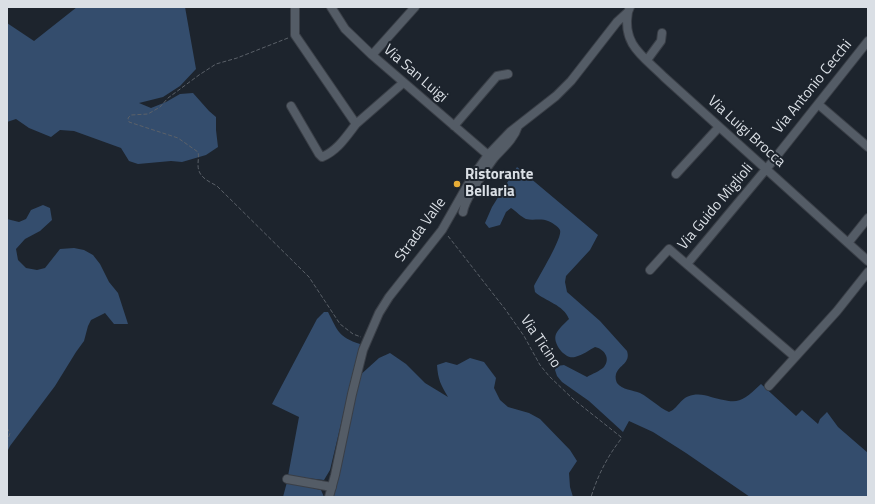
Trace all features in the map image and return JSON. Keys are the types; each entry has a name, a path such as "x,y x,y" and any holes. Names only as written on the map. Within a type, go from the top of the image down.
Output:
{"street":[{"path":"295,7 295,35 356,124"},
{"name":"Via San Luigi","path":"331,7 345,29 372,56 488,155"},
{"path":"372,56 415,7"},
{"name":"Via Luigi Brocca","path":"628,10 626,28 629,39 634,47 719,127 868,262"},
{"name":"Strada Valle","path":"329,497 360,361 367,340 389,297 442,230 471,179 488,155 500,141 518,125 556,96 571,82 628,10"},
{"path":"647,60 661,41 662,33"},
{"name":"Via Antonio Cecchi","path":"766,169 868,41"},
{"path":"454,126 497,76 508,74"},
{"path":"291,106 322,158 330,154 338,147 356,124 403,83"},
{"path":"818,104 868,147"},
{"path":"463,212 468,200 493,159 516,134 518,125"},
{"path":"676,174 719,127"},
{"name":"Via Guido Miglioli","path":"687,264 766,169"},
{"path":"848,243 868,218"},
{"path":"650,270 669,249 795,357"},
{"path":"769,386 836,311 868,272"},
{"path":"287,479 332,487"}],"path":[{"path":"295,35 237,58 216,64 186,84 168,98 160,107 148,114 131,115 128,118 129,122 178,138 198,152 198,169 201,175 217,186 309,277 340,324 353,334 367,340"},
{"name":"Via Ticino","path":"442,230 453,241 524,336 540,365 549,376 573,399 621,437 605,462 591,497"},
{"path":"7,428 10,433 7,442"}],"shaded area":[{"path":"77,7 185,7 196,69 180,86 163,97 139,103 151,108 180,94 193,93 216,117 218,147 206,155 182,162 171,161 138,164 129,161 121,148 74,131 60,130 51,137 29,128 16,119 7,122 7,23 34,41"},
{"path":"517,167 598,235 590,250 566,276 565,282 567,292 600,321 627,351 628,355 626,361 617,371 616,375 616,381 619,385 640,393 669,412 685,398 695,395 702,395 727,401 738,401 743,399 761,384 796,416 802,410 818,424 820,419 827,412 838,427 868,453 868,497 750,497 653,432 629,421 623,432 589,401 562,382 557,376 555,370 557,366 564,365 587,377 604,367 607,357 604,352 595,347 575,357 567,356 560,350 555,338 556,334 569,319 567,314 559,307 535,292 534,286 558,240 560,230 553,223 545,220 526,219 511,208 506,212 500,225 489,228 485,223 492,207"},
{"path":"43,205 50,208 52,220 40,231 25,239 16,249 18,260 26,268 37,270 45,268 60,249 74,248 84,250 93,255 100,264 109,282 118,293 128,324 114,324 105,313 91,320 84,341 55,386 7,452 7,219 19,222 26,219 31,210"},
{"path":"324,312 328,312 337,329 343,336 360,344 330,470 324,480 288,476 299,417 272,404 317,319"},
{"path":"390,353 406,364 425,383 448,397 440,382 437,365 446,362 457,365 470,358 484,362 496,378 494,388 500,400 508,407 529,413 540,419 570,450 577,461 569,473 570,487 573,497 331,497 358,377 379,358"},
{"path":"287,482 321,490 324,497 283,497"}],"place":[{"name":"Ristorante Bellaria","path":"457,184"}]}
